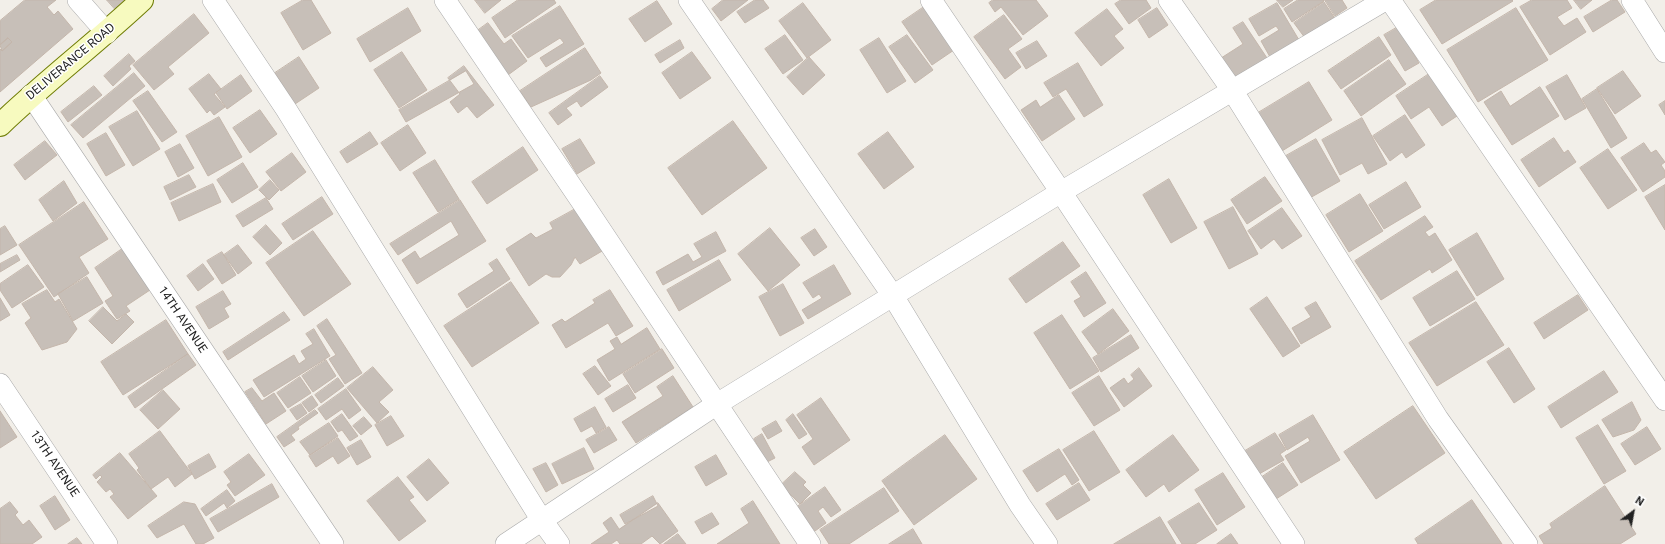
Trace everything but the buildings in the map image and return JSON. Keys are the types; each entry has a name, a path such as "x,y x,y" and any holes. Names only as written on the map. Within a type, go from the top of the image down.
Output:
{"street":[{"path":"78,0 107,33"},
{"name":"DELIVERANCE ROAD","path":"0,125 31,95 107,33 142,0"},
{"path":"213,0 286,109 559,544"},
{"path":"445,0 810,544"},
{"path":"689,0 893,296 1020,505 1047,544"},
{"path":"931,0 1062,192 1294,544"},
{"path":"1169,0 1232,90 1438,419 1527,544"},
{"path":"506,544 717,404 1062,192 1385,0"},
{"path":"1390,0 1665,400"},
{"path":"1632,0 1665,52"},
{"name":"14TH AVENUE","path":"31,95 333,544"},
{"name":"13TH AVENUE","path":"0,384 107,544"}]}
